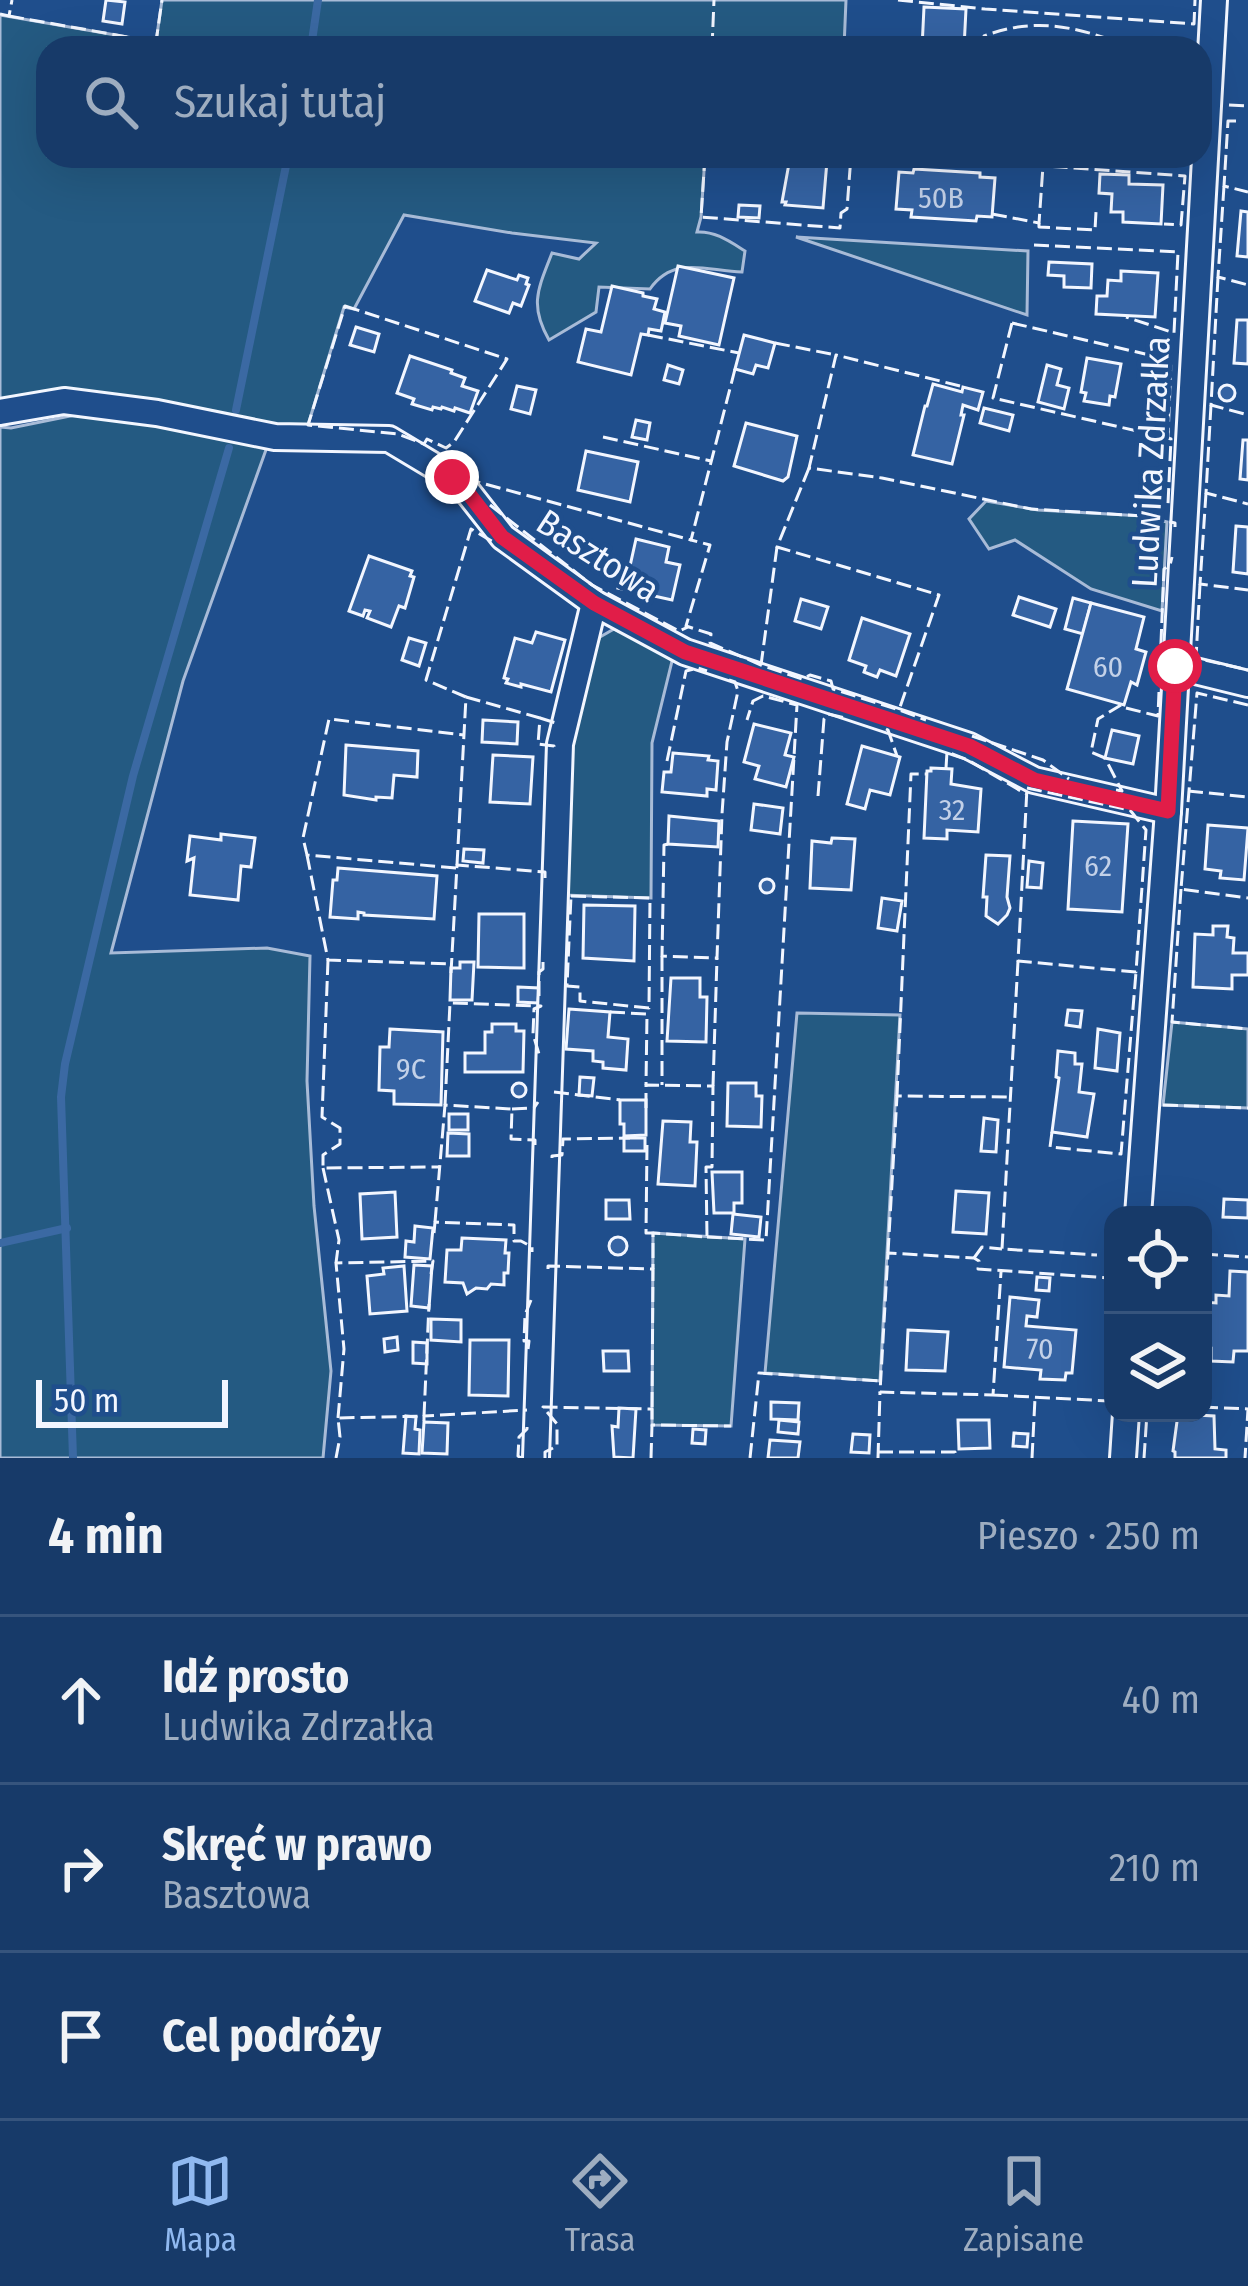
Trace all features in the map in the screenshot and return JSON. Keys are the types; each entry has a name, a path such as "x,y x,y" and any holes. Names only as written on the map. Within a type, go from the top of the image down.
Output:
{"street":[{"name":"Ludwika Zdrzałka","path":"1212,36 1214,0"},
{"name":"Ludwika Zdrzałka","path":"1139,1206 1168,811 1204,168"},
{"name":"Basztowa","path":"0,412 64,401 275,436 389,439 459,481 502,537 594,603 685,652 969,746 1034,780 1168,811"},
{"path":"536,1458 560,744 594,603"},
{"path":"1175,666 1248,684"},
{"path":"1123,1458 1125,1422"}],"shaded area":[{"path":"162,0 846,0 844,36 157,36"},
{"path":"0,15 121,36 36,36 36,168 704,168 697,232 716,235 745,251 742,272 680,268 659,278 650,289 599,287 596,312 549,340 537,307 552,253 579,259 596,243 404,215 354,309 344,307 308,425 277,427 0,406"},
{"path":"796,237 1028,251 1027,315"},
{"path":"75,415 222,433 267,447 183,681 111,953 267,948 310,956 307,1081 331,1371 323,1458 0,1458 0,427"},
{"path":"986,501 1167,522 1162,611 1091,589 1015,540 989,549 969,519"},
{"path":"614,629 673,657 652,743 651,898 562,895 569,758 590,659 600,637"},
{"path":"797,1013 900,1015 880,1381 765,1373"},
{"path":"1172,1022 1248,1029 1248,1108 1163,1105"},
{"path":"653,1233 745,1239 731,1426 652,1425"}],"building":[{"path":"106,0 125,2 122,24 103,21"},
{"path":"924,7 966,9 965,36 923,36"},
{"path":"788,168 826,168 823,208 782,202"},
{"path":"914,169 995,178 992,217 977,216 976,221 911,217 912,210 896,209 899,172 913,173"},
{"path":"1100,174 1129,175 1129,184 1163,185 1161,224 1123,222 1123,212 1111,212 1112,194 1099,193"},
{"path":"739,205 760,206 759,218 738,217"},
{"path":"1241,211 1248,212 1248,257 1237,256"},
{"path":"1049,262 1092,264 1091,288 1064,287 1064,276 1048,275"},
{"path":"678,266 734,278 719,345 679,336 681,326 665,323"},
{"path":"487,270 517,280 519,275 528,278 521,306 513,303 509,313 475,301"},
{"path":"1121,271 1158,273 1155,317 1096,314 1097,296 1107,296 1108,280 1121,281"},
{"path":"612,286 657,299 654,309 665,312 661,331 649,329 648,335 641,334 631,375 578,362 586,329 601,332"},
{"path":"1237,320 1248,320 1248,364 1234,363"},
{"path":"356,327 379,334 374,352 350,345"},
{"path":"744,335 775,343 768,368 756,365 753,374 735,369"},
{"path":"410,356 465,378 462,386 478,391 470,413 455,408 432,410 397,393"},
{"path":"1087,358 1121,364 1109,405 1084,401 1086,393 1081,392"},
{"path":"668,365 683,370 679,384 664,380"},
{"path":"1047,365 1061,369 1057,385 1069,388 1064,409 1038,402"},
{"path":"933,384 983,392 978,410 963,405 952,464 913,455"},
{"path":"1227,385 1235,393 1227,401 1219,393"},
{"path":"517,386 536,390 530,414 511,409"},
{"path":"984,408 1013,415 1009,431 980,423"},
{"path":"636,420 650,423 647,440 632,437"},
{"path":"746,423 797,436 783,481 734,466"},
{"path":"1243,440 1248,440 1248,480 1240,479"},
{"path":"586,451 638,462 630,502 578,490"},
{"path":"1236,526 1248,527 1248,574 1233,572"},
{"path":"636,539 669,547 666,562 680,565 672,600 618,588 623,565 630,566"},
{"path":"369,556 412,571 414,577 405,608 399,606 391,627 367,618 370,611 365,610 363,616 349,611"},
{"path":"1019,597 1056,609 1050,627 1013,615"},
{"path":"1073,598 1091,603 1083,634 1065,629"},
{"path":"801,599 828,607 821,629 795,621"},
{"path":"1091,603 1144,617 1136,649 1146,652 1137,685 1131,682 1124,705 1067,689"},
{"path":"862,618 910,634 896,676 880,670 877,677 864,672 866,666 849,660"},
{"path":"536,632 565,640 551,692 506,683 504,678 515,638 532,643"},
{"path":"409,638 426,643 419,666 402,660"},
{"path":"483,720 518,722 517,744 482,742"},
{"path":"754,724 791,733 785,755 794,757 786,787 755,779 759,766 744,762"},
{"path":"1112,730 1139,736 1133,764 1105,758"},
{"path":"346,745 418,751 417,777 394,775 392,798 344,795"},
{"path":"862,746 900,757 890,795 870,790 865,809 847,804"},
{"path":"673,753 718,761 716,790 707,789 707,796 662,792"},
{"path":"493,755 533,757 530,804 490,802"},
{"path":"952,769 951,784 981,789 978,832 947,830 947,839 924,838 927,771"},
{"path":"754,804 783,808 780,834 751,830"},
{"path":"669,816 719,821 718,847 668,844"},
{"path":"1073,821 1128,824 1122,912 1068,909"},
{"path":"1208,825 1248,828 1244,880 1220,878 1221,871 1205,869"},
{"path":"221,834 255,838 251,867 241,866 238,900 190,895 194,858 187,861 190,836 221,840"},
{"path":"832,838 855,839 851,890 810,888 812,841 831,843"},
{"path":"464,849 484,850 483,863 463,861"},
{"path":"986,855 1010,856 1010,908 998,924 986,916"},
{"path":"1029,861 1043,863 1041,888 1027,887"},
{"path":"338,868 437,876 434,919 358,912 358,919 330,917"},
{"path":"767,879 774,886 767,893 760,886"},
{"path":"882,898 902,901 897,931 878,928"},
{"path":"584,905 635,906 634,961 583,958"},
{"path":"479,914 524,914 524,968 478,967"},
{"path":"1213,926 1228,926 1227,937 1234,938 1233,953 1248,953 1248,975 1232,975 1232,989 1193,987 1195,934 1213,935"},
{"path":"460,962 474,962 472,1000 450,1000 451,968 460,968"},
{"path":"671,978 700,978 700,997 707,997 706,1042 667,1041"},
{"path":"518,987 539,988 538,1003 518,1002"},
{"path":"569,1009 610,1012 608,1037 628,1039 626,1070 603,1068 603,1062 593,1061 593,1051 566,1049"},
{"path":"1068,1010 1082,1011 1080,1027 1066,1025"},
{"path":"492,1024 516,1024 516,1031 524,1031 523,1072 465,1072 465,1053 485,1053 485,1032 492,1032"},
{"path":"390,1029 443,1032 441,1105 394,1104 394,1091 379,1090 380,1047 389,1047"},
{"path":"1098,1029 1120,1033 1117,1071 1095,1068"},
{"path":"1058,1051 1075,1053 1075,1064 1082,1064 1079,1092 1094,1094 1087,1137 1052,1132"},
{"path":"580,1077 594,1078 592,1096 579,1095"},
{"path":"519,1083 526,1090 519,1097 512,1090"},
{"path":"728,1083 756,1083 756,1096 762,1096 761,1127 727,1126"},
{"path":"620,1100 646,1100 646,1135 624,1136"},
{"path":"449,1114 468,1114 468,1130 449,1130"},
{"path":"984,1118 998,1120 996,1152 981,1151"},
{"path":"663,1121 691,1122 690,1142 697,1142 695,1186 658,1184"},
{"path":"448,1133 469,1134 469,1156 447,1156"},
{"path":"624,1138 645,1138 645,1151 624,1151"},
{"path":"712,1172 742,1172 742,1203 734,1203 734,1213 714,1213"},
{"path":"956,1191 989,1193 986,1234 953,1232"},
{"path":"395,1192 397,1237 362,1239 360,1194"},
{"path":"1224,1199 1248,1200 1248,1218 1223,1217"},
{"path":"606,1200 629,1200 630,1219 606,1219"},
{"path":"733,1214 761,1217 759,1237 731,1234"},
{"path":"415,1226 433,1228 430,1259 405,1257 406,1241 414,1242"},
{"path":"618,1237 627,1246 618,1255 609,1246"},
{"path":"462,1238 506,1240 504,1285 491,1284 467,1294 463,1283 445,1282 447,1250 461,1250"},
{"path":"414,1265 432,1266 429,1308 411,1306"},
{"path":"404,1266 407,1311 370,1314 367,1276"},
{"path":"1230,1271 1248,1272 1248,1351 1234,1351 1233,1362 1212,1361 1212,1303 1216,1303 1216,1295 1229,1296"},
{"path":"1037,1277 1050,1278 1049,1291 1036,1290"},
{"path":"1010,1297 1039,1300 1037,1317 1027,1316 1026,1326 1076,1330 1072,1373 1066,1373 1065,1380 1040,1379 1041,1370 1004,1367"},
{"path":"431,1319 461,1320 461,1342 431,1340"},
{"path":"908,1330 948,1332 945,1371 906,1370"},
{"path":"397,1337 398,1350 385,1352 384,1339"},
{"path":"470,1340 509,1340 508,1396 469,1395"},
{"path":"413,1342 427,1343 427,1364 413,1363"},
{"path":"603,1351 628,1351 629,1371 604,1371"},
{"path":"771,1402 799,1403 798,1420 771,1419"},
{"path":"619,1408 636,1409 633,1458 614,1457 612,1426 618,1427"},
{"path":"406,1416 416,1417 419,1454 403,1453"},
{"path":"1214,1416 1215,1449 1226,1450 1226,1458 1175,1458 1177,1422 1212,1422"},
{"path":"779,1420 799,1422 798,1434 778,1432"},
{"path":"958,1420 989,1420 990,1448 959,1449"},
{"path":"424,1422 448,1423 447,1454 422,1453"},
{"path":"693,1429 706,1430 705,1444 692,1443"},
{"path":"1014,1433 1028,1434 1027,1447 1013,1446"},
{"path":"853,1434 870,1435 869,1453 851,1452"},
{"path":"770,1440 800,1442 798,1458 768,1458"}],"waterway":[{"path":"313,36 318,0"},
{"path":"236,410 286,168"},
{"path":"73,1458 61,1097 65,1064 133,776 229,448"},
{"path":"0,1243 67,1228"}],"fence":[{"path":"0,14 9,16 12,0"},
{"path":"157,36 162,0"},
{"path":"712,36 714,0"},
{"path":"898,0 1194,24 1195,0"},
{"path":"9,16 122,36"},
{"path":"984,36 1037,25 1099,36"},
{"path":"1229,105 1248,106"},
{"path":"1236,121 1228,121 1224,186 1248,192"},
{"path":"704,168 701,217 840,228 841,213 847,209 850,168"},
{"path":"992,214 1039,223 1043,168"},
{"path":"1073,168 1185,176 1181,225 1164,224"},
{"path":"1224,186 1218,277 1248,285"},
{"path":"1039,223 1039,227 1095,230 1096,212"},
{"path":"1034,245 1178,252 1174,333 1126,317"},
{"path":"1218,277 1211,405 1248,415"},
{"path":"345,306 507,359 454,442 446,448 398,434 308,425 345,306"},
{"path":"1012,323 1171,360 1168,438 993,398 1012,323"},
{"path":"648,335 739,353"},
{"path":"775,343 836,355"},
{"path":"960,386 836,355 809,468 1031,509 1143,516 1175,523 1175,527"},
{"path":"735,369 691,540 710,545 686,626 711,634 710,643 761,665"},
{"path":"1211,405 1206,493 1248,504"},
{"path":"603,437 711,461"},
{"path":"1148,502 1168,504 1168,438"},
{"path":"809,468 777,547 939,595 899,710 926,720"},
{"path":"467,486 474,481 691,540"},
{"path":"1206,493 1200,584 1248,590"},
{"path":"490,505 592,585 679,631 688,627"},
{"path":"466,697 426,680 471,529 495,543"},
{"path":"777,547 761,665 802,679 810,675 831,681 833,689 899,710"},
{"path":"1126,708 1158,716 1164,569 1172,557"},
{"path":"1200,584 1196,658 1248,670"},
{"path":"667,761 686,671 707,671"},
{"path":"668,844 664,845 662,956 717,958 727,742 738,691 729,680"},
{"path":"1248,705 1197,693 1181,889 1248,898"},
{"path":"707,1237 766,1240 797,705 763,696 753,701 747,720"},
{"path":"457,865 466,697 540,718 538,744 554,746 554,751"},
{"path":"1116,790 1122,791 1105,758 1091,752 1098,719 1121,705"},
{"path":"818,796 824,719 828,714 845,718"},
{"path":"540,718 557,720"},
{"path":"456,868 307,855 303,838 329,719 464,735"},
{"path":"886,729 897,756"},
{"path":"972,736 1043,760 1069,779"},
{"path":"946,768 947,752 1026,794"},
{"path":"897,1096 911,774 927,774"},
{"path":"1027,788 1130,810 1146,830 1136,972 1018,961 1027,788"},
{"path":"1188,791 1248,797"},
{"path":"307,855 328,960 451,964"},
{"path":"451,973 457,865 545,872 545,878"},
{"path":"1181,889 1172,1022 1248,1029"},
{"path":"571,896 650,898 649,1008 580,1001 580,987 567,986 571,896"},
{"path":"662,956 662,1085"},
{"path":"713,1086 717,958"},
{"path":"328,960 322,1117 340,1128 340,1144 323,1155 323,1168 439,1167"},
{"path":"1018,961 1002,1249 1097,1255"},
{"path":"539,996 543,962"},
{"path":"1052,1132 1050,1147 1121,1154 1136,972"},
{"path":"445,1105 450,1003 541,1006 534,1009 533,1034 539,1054"},
{"path":"610,1012 647,1014 646,1085"},
{"path":"646,1108 646,1085 713,1086 712,1167 706,1167 707,1237 653,1233"},
{"path":"554,1092 620,1100"},
{"path":"888,1253 897,1096 1011,1097"},
{"path":"512,1109 534,1108 538,1102"},
{"path":"435,1222 445,1105 512,1109 511,1139 535,1140 535,1145"},
{"path":"1163,1105 1248,1108"},
{"path":"552,1158 562,1155 563,1139 630,1138"},
{"path":"647,1145 646,1233 653,1233 653,1269"},
{"path":"323,1168 339,1240 336,1263"},
{"path":"434,1233 435,1222 514,1225 514,1241 532,1247 532,1252"},
{"path":"974,1258 982,1247 1002,1249"},
{"path":"993,1395 1109,1401 1109,1278 978,1269 979,1261 974,1258 888,1253 880,1392 993,1395 1001,1272"},
{"path":"1212,1255 1248,1257"},
{"path":"338,1418 344,1349 336,1263 433,1261 431,1274"},
{"path":"548,1269 653,1269 652,1409"},
{"path":"528,1349 525,1315 531,1300"},
{"path":"336,1458 338,1418 424,1416 429,1304"},
{"path":"750,1458 759,1373 880,1381"},
{"path":"878,1458 880,1392"},
{"path":"1032,1458 1035,1398"},
{"path":"545,1458 545,1452 557,1446 557,1424 543,1407 652,1409 652,1425"},
{"path":"1212,1407 1248,1409 1245,1458"},
{"path":"424,1421 424,1416 527,1410"},
{"path":"521,1458 519,1437 527,1421"},
{"path":"1144,1458 1146,1422"},
{"path":"651,1458 652,1425 731,1426"},
{"path":"878,1452 955,1452 956,1458"}],"route":[{"path":"452,477 502,537 594,603 685,652 969,746 1034,780 1168,811 1175,666"}]}
